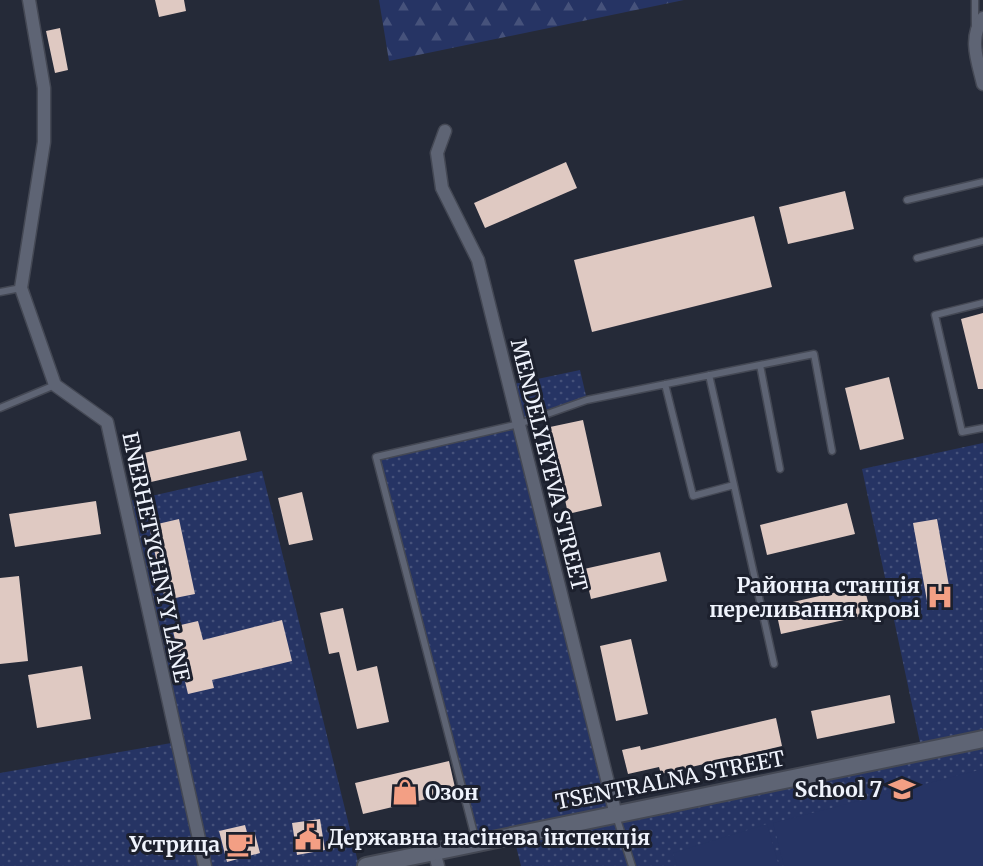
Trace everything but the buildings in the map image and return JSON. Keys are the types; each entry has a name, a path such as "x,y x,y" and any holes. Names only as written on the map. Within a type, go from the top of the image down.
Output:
{"main road":[{"name":"TSENTRALNA STREET","path":"366,866 436,858 477,841 616,815 983,739"}],"street":[{"path":"29,0 44,88 44,142 21,288 55,385"},
{"path":"983,18 975,32 975,54 983,84"},
{"name":"MENDELYEYEVA STREET","path":"445,131 437,153 442,188 478,260 616,815"},
{"name":"ENERHETYCHNYY LANE","path":"55,385 107,422 205,866"}],"lane":[{"path":"975,0 975,32"},
{"path":"907,200 983,182"},
{"path":"917,258 983,241"},
{"path":"0,292 21,288"},
{"path":"983,303 935,315 962,432 983,428"},
{"path":"477,841 376,457 519,424 587,400 814,354 832,451"},
{"path":"760,365 780,469"},
{"path":"709,375 774,664"},
{"path":"665,384 693,496 734,485"},
{"path":"0,408 55,385"},
{"path":"616,815 632,866"}],"green space":[{"path":"379,0 684,0 389,61"},
{"path":"580,370 587,400 519,424 616,815 922,752 862,469 983,443 983,866 521,866 513,834 477,841 376,457 518,424 509,385"},
{"path":"262,471 359,866 0,866 0,773 177,742 125,502"},
{"path":"983,769 983,866 784,866 773,823"},
{"path":"767,824 779,866 677,866 673,853"}],"place":[{"name":"Районна станція переливання крові","path":"940,597"},
{"name":"School 7","path":"902,789"},
{"name":"Озон","path":"405,792"},
{"name":"Державна насiнева iнспекцiя","path":"308,837"},
{"name":"Устрица","path":"240,844"}]}
